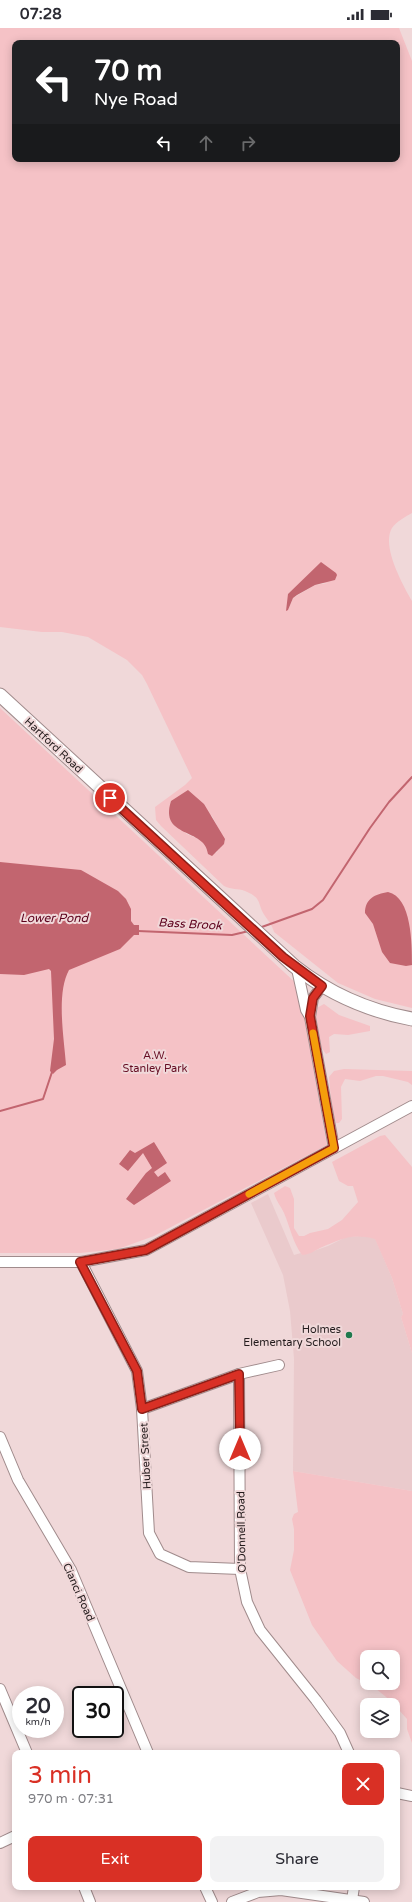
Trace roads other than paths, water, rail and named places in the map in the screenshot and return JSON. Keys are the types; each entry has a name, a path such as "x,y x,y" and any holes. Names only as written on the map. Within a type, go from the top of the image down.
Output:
{"main road":[{"name":"Hartford Road","path":"0,695 246,924 297,969 322,986 372,1008 412,1019"}],"street":[{"path":"297,969 306,1010 310,1016"},
{"path":"322,986 313,998 310,1016 334,1148"},
{"path":"0,1262 80,1262 146,1250 412,1106"},
{"name":"Huber Street","path":"80,1262 137,1371 142,1409 149,1533 160,1554 189,1567 240,1569"},
{"path":"142,1409 239,1374 279,1364"},
{"name":"O'Donnell Road","path":"239,1374 240,1569 247,1602 260,1630 316,1700 340,1733 348,1750"},
{"name":"Cianci Road","path":"0,1437 18,1480 71,1570 147,1750"},
{"path":"0,1689 26,1750"},
{"path":"400,1794 412,1796"},
{"path":"0,1843 12,1837"},
{"path":"85,1890 90,1902"},
{"path":"206,1890 212,1902"},
{"path":"232,1902 258,1892 281,1890 364,1902"},
{"path":"352,1900 354,1890"}],"water":[{"path":"321,562 336,573 337,575 335,580 315,585 297,595 293,598 288,610 286,611 288,594"},
{"path":"188,790 204,804 225,839 224,844 212,856 208,854 205,846 199,840 171,822 169,813 171,801"},
{"name":"Lower Pond","path":"0,862 81,870 118,891 126,899 131,909 131,921 134,925 139,925 139,935 134,935 120,949 69,970 65,980 62,1003 66,1065 53,1074 50,1071 54,1039 51,971 49,969 24,975 0,974"},
{"path":"388,892 396,896 402,903 406,912 411,934 412,965 406,966 390,963 382,952 373,924 365,913 365,908 372,898 379,894"},
{"path":"154,1142 167,1163 154,1172 158,1177 165,1172 171,1181 134,1205 126,1199 146,1173 152,1168 143,1153 128,1171 119,1164 130,1150 135,1153"}],"waterway":[{"name":"Bass Brook","path":"259,928 312,909 323,900 370,828 389,802 412,777"},
{"name":"Bass Brook","path":"138,931 232,935 249,931"},
{"path":"0,1111 43,1099 52,1072"}],"place":[{"name":"Holmes Elementary School","path":"349,1335"}],"park label":[{"name":"A.W. Stanley Park","path":"155,1061"}]}
